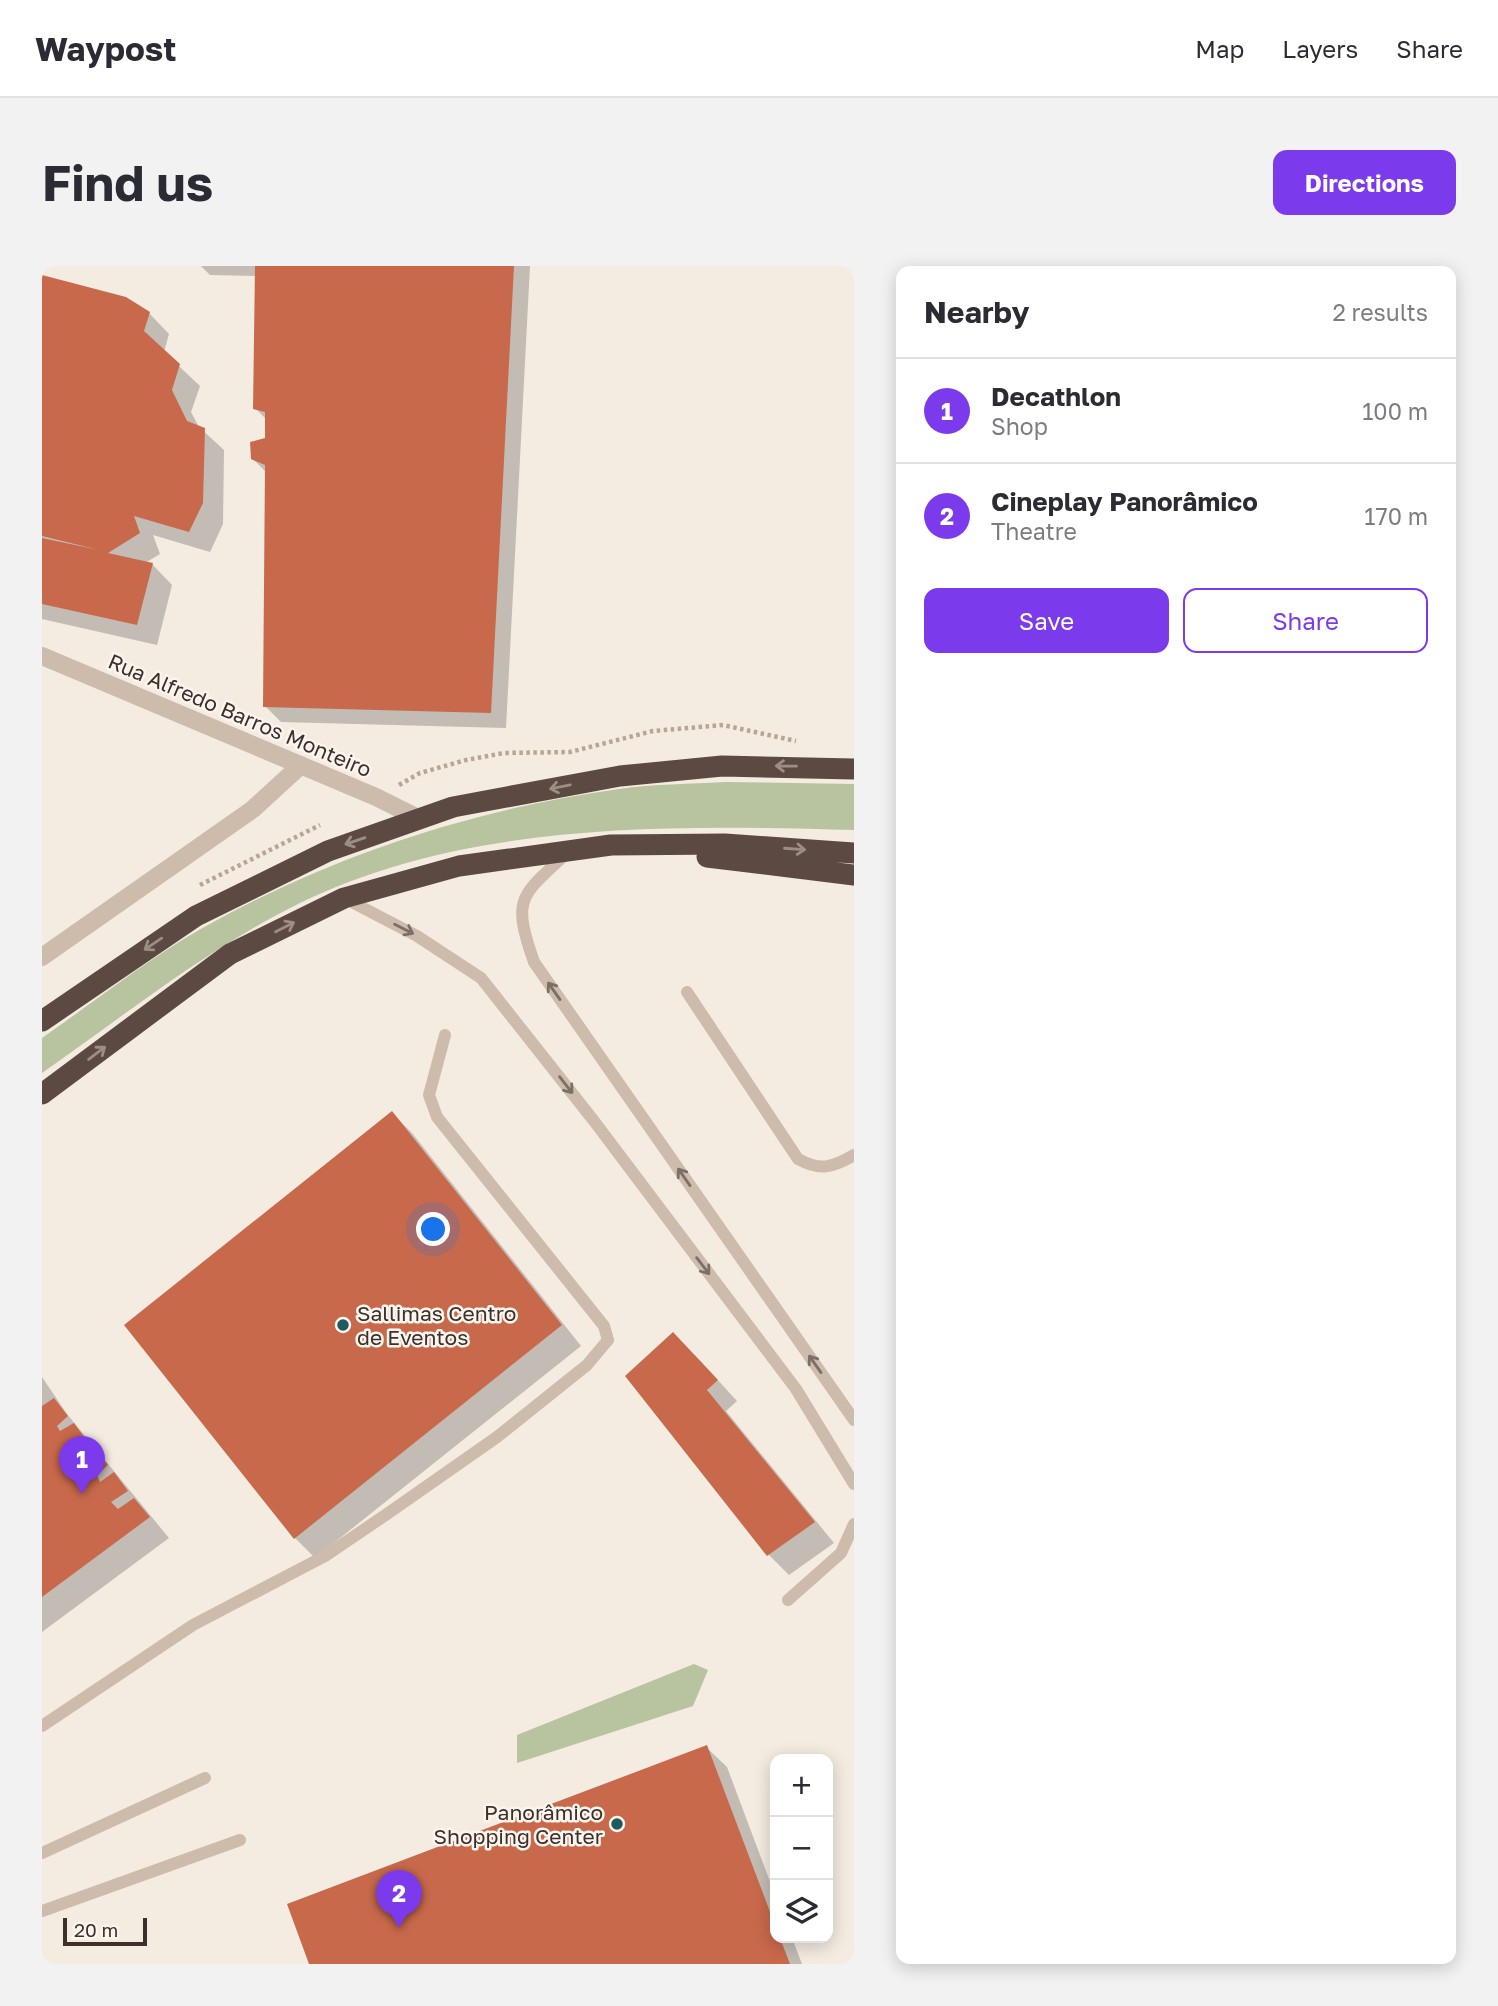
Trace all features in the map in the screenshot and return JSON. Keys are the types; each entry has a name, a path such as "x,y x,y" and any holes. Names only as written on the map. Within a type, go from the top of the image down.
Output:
{"highway":[{"path":"42,1021 196,916 328,850 453,807 620,776 722,766 854,769"},
{"path":"42,1094 230,954 344,898 459,866 611,845 725,844 854,853"},
{"path":"611,845 854,875"}],"street":[{"name":"Rua Alfredo Barros Monteiro","path":"42,656 301,765 420,819"},
{"path":"42,957 253,810 301,765"}],"lane":[{"path":"568,852 525,892 521,925 534,962 854,1420"},
{"path":"344,898 417,936 481,978 594,1121 796,1389 854,1484"},
{"path":"687,992 798,1160 815,1168 840,1163 854,1155"},
{"path":"42,1726 192,1625 325,1556 398,1507 497,1437 587,1365 608,1340 604,1326 437,1116 429,1096 445,1035"},
{"path":"788,1600 841,1553 854,1524"},
{"path":"42,1853 205,1778"},
{"path":"42,1911 240,1840"}],"green space":[{"path":"725,782 854,784 854,830 642,829 570,834 500,843 430,857 363,877 298,904 231,941 42,1073 42,1038 179,942 298,880 402,840 510,809 619,789"},
{"path":"694,1664 708,1670 693,1706 517,1763 517,1735"}],"building":[{"path":"255,266 514,266 491,713 263,707 265,465 251,459 250,442 265,438 265,412 253,409"},
{"path":"42,275 126,297 150,312 144,331 180,364 172,390 187,421 205,428 203,503 189,532 134,516 140,533 108,553 153,563 137,625 42,604 42,538 99,550 42,536"},
{"name":"Sallimas Centro de Eventos","path":"392,1111 562,1325 294,1539 124,1325"},
{"path":"673,1332 718,1380 707,1390 815,1522 767,1556 625,1376"},
{"path":"54,1398 68,1416 57,1426 60,1431 74,1423 87,1441 76,1451 80,1457 94,1448 108,1465 97,1475 100,1482 114,1472 128,1491 111,1502 118,1509 134,1498 150,1517 42,1597 42,1406"},
{"name":"Panorâmico Shopping Center","path":"707,1745 770,1912 770,1943 782,1943 790,1964 309,1964 287,1904"}],"place":[{"name":"Sallimas Centro de Eventos","path":"343,1325"},
{"name":"Decathlon","path":"82,1494"},
{"name":"Panorâmico Shopping Center","path":"617,1824"},
{"name":"Cineplay Panorâmico","path":"399,1928"}]}
